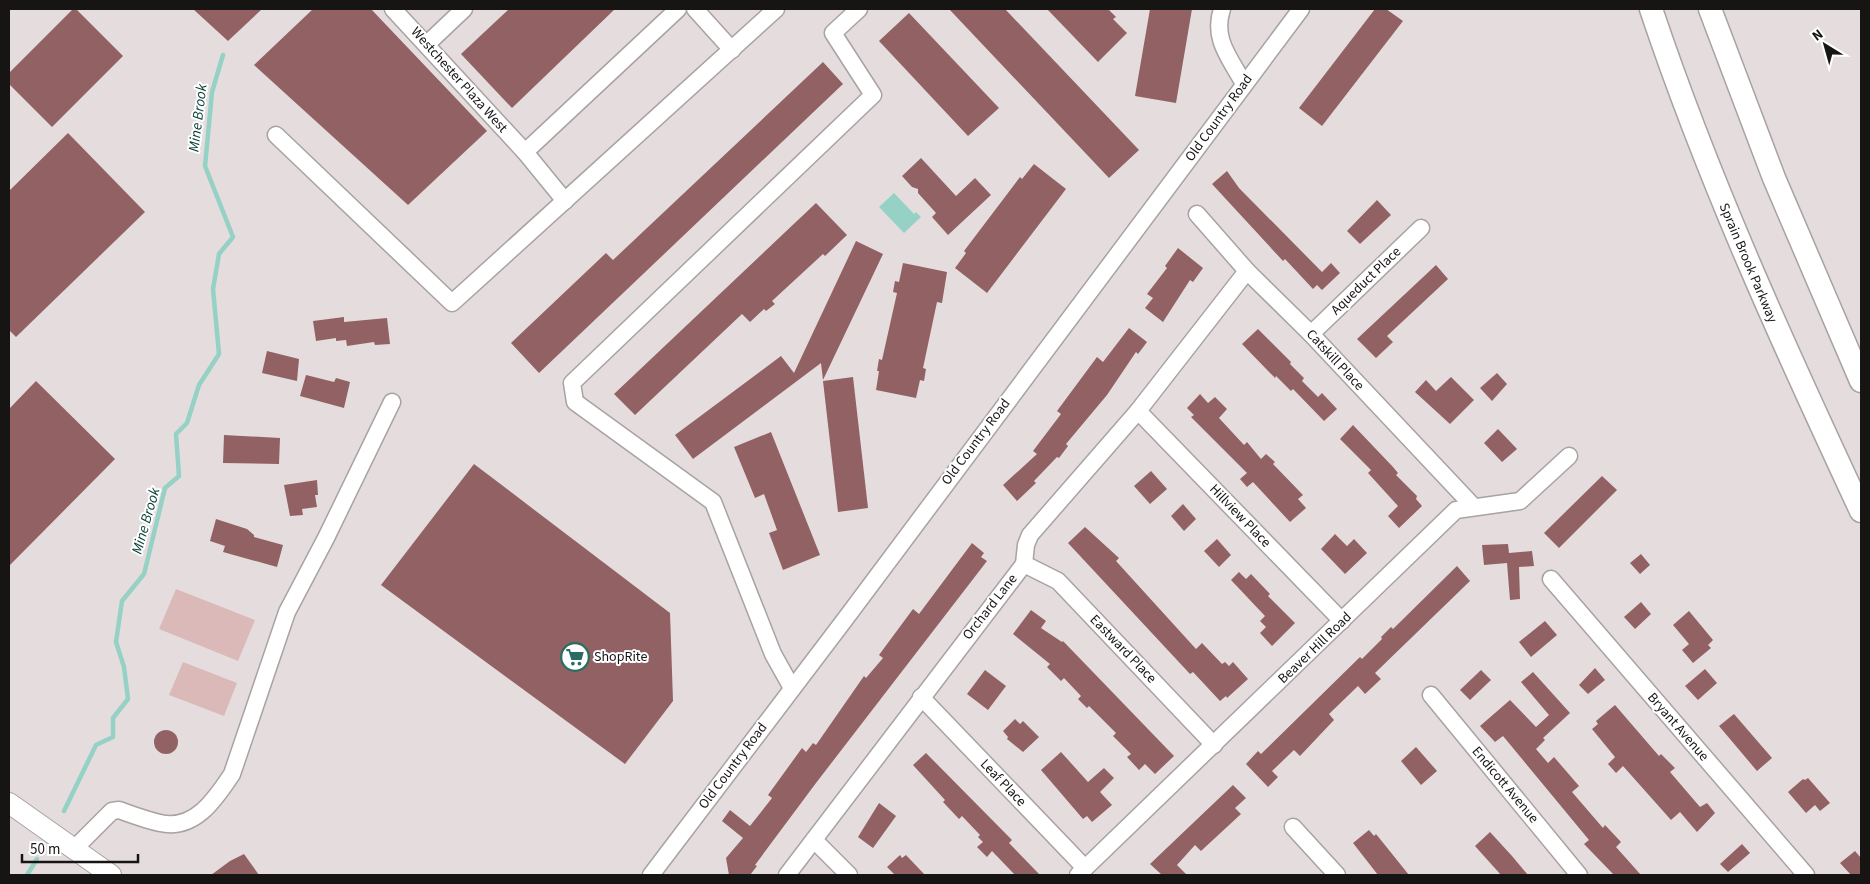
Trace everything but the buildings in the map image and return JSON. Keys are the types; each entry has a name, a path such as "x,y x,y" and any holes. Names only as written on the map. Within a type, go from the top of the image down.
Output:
{"highway":[{"name":"Sprain Brook Parkway","path":"1651,9 1696,133 1755,280 1861,511"},
{"path":"1710,9 1774,178 1861,381"}],"main road":[{"path":"9,803 110,875"}],"street":[{"name":"Westchester Plaza West","path":"393,9 525,152 565,202"},
{"path":"427,44 464,9"},
{"path":"525,152 678,9"},
{"path":"695,9 732,50"},
{"path":"276,135 452,304 776,9"},
{"path":"792,688 772,654 713,502 575,402 572,382 873,95 833,33 859,9"},
{"path":"1222,9 1219,19 1219,38 1244,84"},
{"name":"Old Country Road","path":"651,875 1301,9"},
{"name":"Catskill Place","path":"1197,214 1247,271 1311,334 1473,506"},
{"name":"Aqueduct Place","path":"1311,334 1421,228"},
{"name":"Orchard Lane","path":"787,875 1024,564 1026,545 1030,535 1138,411 1247,271"},
{"path":"73,850 112,810 119,810 162,824 181,823 198,816 217,797 232,774 286,612 326,538 392,402"},
{"name":"Hillview Place","path":"1138,411 1342,621"},
{"name":"Beaver Hill Road","path":"1082,872 1456,510 1473,506 1520,501 1569,456"},
{"name":"Eastward Place","path":"1024,564 1058,581 1214,745"},
{"name":"Bryant Avenue","path":"1551,579 1806,875"},
{"name":"Endicott Avenue","path":"1431,695 1579,875"},
{"name":"Leaf Place","path":"921,697 1082,872"},
{"path":"1293,826 1337,875"},
{"path":"814,840 849,875"}],"shaded area":[{"path":"894,193 914,214 916,212 921,217 904,233 879,207"},
{"path":"176,589 255,620 238,661 159,629"},
{"path":"183,662 237,683 224,716 169,695"}],"waterway":[{"name":"Mine Brook","path":"64,811 96,745 113,737 113,718 128,699 124,667 116,642 122,601 144,574 165,488 179,476 176,434 187,423 199,385 219,354 213,289 219,254 233,237 205,166 212,92 223,55"},
{"name":"Mine Brook","path":"27,875 37,859"}],"place":[{"name":"ShopRite","path":"575,657"}]}
